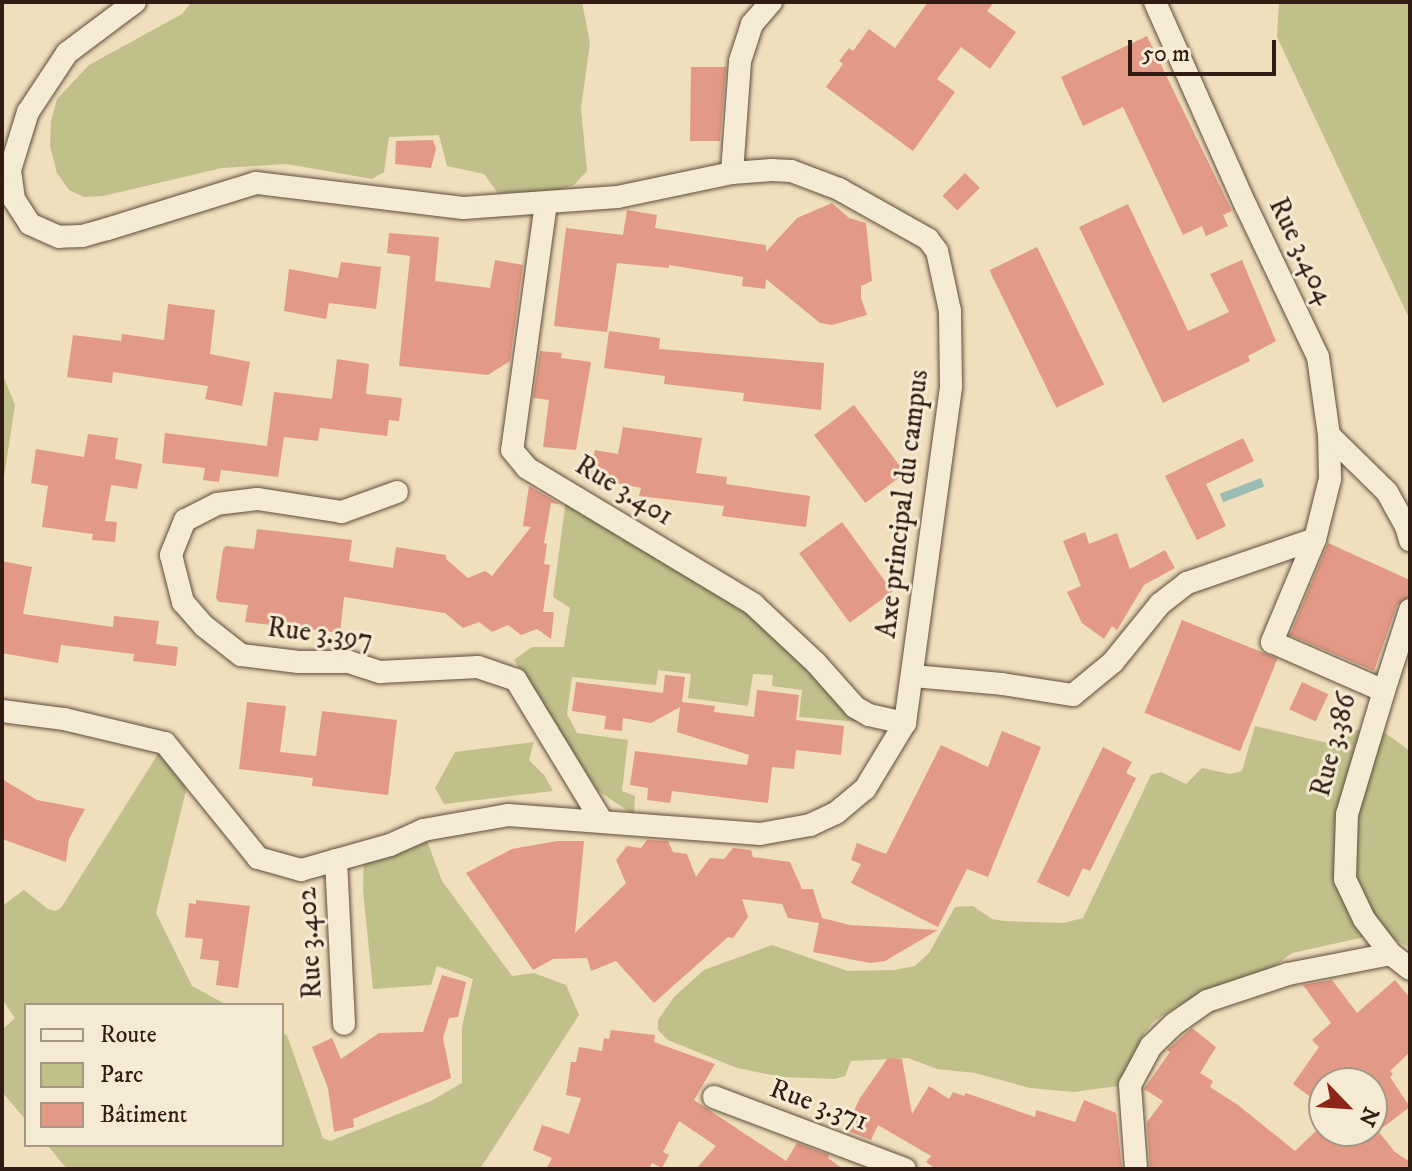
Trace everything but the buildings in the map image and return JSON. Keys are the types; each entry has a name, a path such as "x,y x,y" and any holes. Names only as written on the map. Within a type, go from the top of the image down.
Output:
{"street":[{"name":"Axe principal du campus","path":"2,711 64,719 165,743 258,858 301,870 390,845 423,830 508,815 760,834 810,825 836,813 865,789 905,723 951,386 950,311 937,251 928,239 839,189 791,171 732,173 617,197 463,208 256,183 82,236 59,237 30,224 14,199 10,170 28,112 67,53 135,2"},
{"path":"732,173 740,61 752,24 771,2"},
{"name":"Rue 3.404","path":"1155,2 1246,206 1318,357 1329,435 1330,479 1315,539"},
{"name":"Rue 3.401","path":"546,203 512,450 527,468 753,604 816,663 855,707 869,715 905,723"},
{"path":"1329,435 1387,492 1406,526 1410,540"},
{"name":"Rue 3.397","path":"397,492 342,512 257,499 217,504 185,520 171,555 183,602 204,626 241,655 299,662 349,662 380,672 478,667 516,680 601,820"},
{"path":"913,676 1002,684 1073,695 1113,662 1160,604 1187,583 1315,539"},
{"name":"Rue 3.386","path":"1315,539 1272,642 1384,691 1347,814 1345,879 1364,919 1391,954 1410,969"},
{"path":"1384,691 1410,610"},
{"name":"Rue 3.402","path":"336,860 344,1024"},
{"path":"1136,1169 1130,1085 1151,1046 1174,1024 1207,1001 1288,974 1391,954"},
{"name":"Rue 3.371","path":"714,1097 905,1169"}],"green space":[{"path":"192,2 582,2 590,43 581,108 587,171 574,185 552,192 498,193 484,174 447,166 439,135 389,137 384,172 372,179 287,164 222,168 103,196 84,197 69,190 57,173 50,146 51,121 57,99 89,65 182,14"},
{"path":"1279,2 1410,2 1410,320 1277,37"},
{"path":"2,373 15,405 2,490"},
{"path":"567,492 753,604 855,707 860,722 799,717 802,690 772,686 773,675 753,674 748,706 688,698 691,674 658,670 656,685 572,677 567,714 577,733 628,740 622,791 635,796 634,815 597,790 514,660 532,647 564,647 570,608 553,597"},
{"path":"1255,726 1328,743 1352,731 1377,727 1410,751 1410,948 1383,933 1292,953 1272,968 1240,978 1212,996 1178,1006 1154,1021 1145,1032 1118,1086 1073,1092 1030,1088 975,1073 937,1069 908,1058 851,1061 845,1076 835,1079 782,1077 737,1068 668,1040 658,1030 658,1020 674,997 704,970 772,945 848,971 894,970 915,966 929,953 955,907 973,906 992,919 1003,921 1063,923 1083,918 1151,775 1161,772 1186,784 1202,768 1230,774 1242,771"},
{"path":"534,742 529,760 544,775 553,791 444,804 435,788 455,752"},
{"path":"165,743 190,774 156,913 192,986 223,1003 24,1003 24,1118 2,1092 2,1030 15,1018 2,999 2,906 24,890 48,909 55,911 61,908"},
{"path":"423,830 442,881 512,976 534,973 566,985 579,1015 480,1169 67,1169 49,1147 284,1147 284,1034 323,1138 330,1141 431,1101 462,1083 462,1027 473,979 437,966 431,985 373,989 363,891 364,852"}],"water":[{"path":"1261,478 1264,486 1223,502 1220,494"}]}
